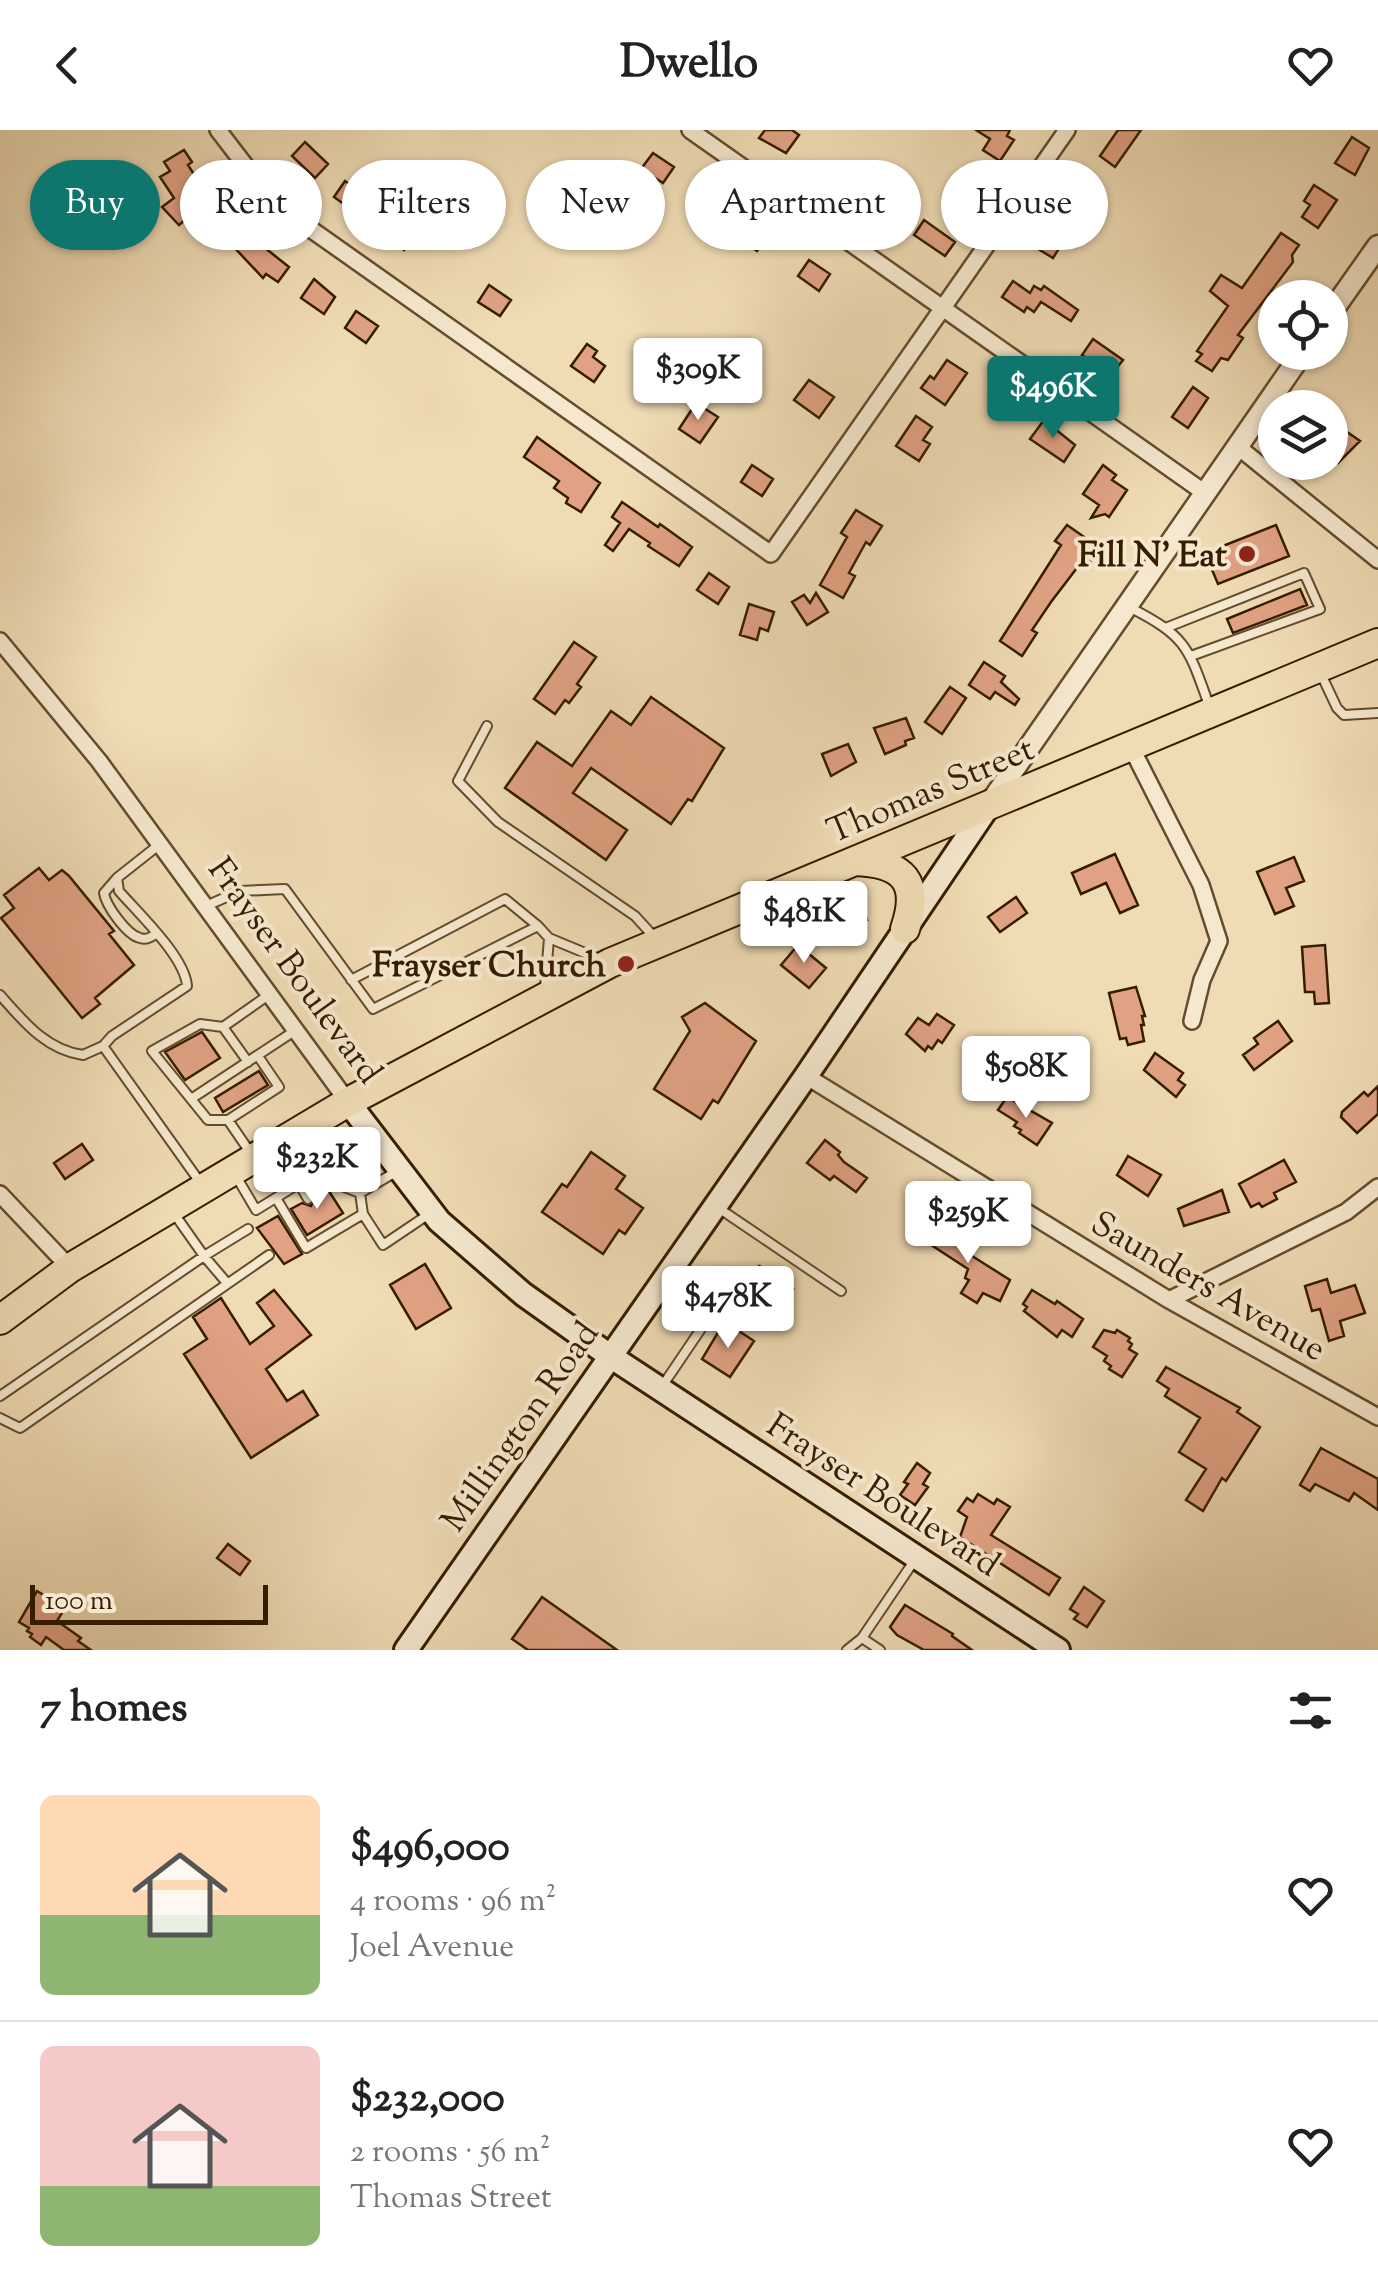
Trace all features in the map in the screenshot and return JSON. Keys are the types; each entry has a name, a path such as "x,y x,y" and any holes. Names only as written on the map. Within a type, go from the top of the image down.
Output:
{"highway":[{"name":"Thomas Street","path":"0,1320 70,1268 348,1102 610,963 1378,643"},
{"path":"855,861 884,866 898,872 907,882 914,901 905,929"}],"main road":[{"name":"Millington Road","path":"406,1650 806,1076 989,805"},
{"name":"Frayser Boulevard","path":"348,1102 432,1212 523,1294 610,1356 1058,1650"}],"street":[{"path":"218,130 261,186 314,231 771,554 1067,130"},
{"path":"690,130 1205,492"},
{"path":"1348,288 1378,246"},
{"name":"Millington Road","path":"989,805 1290,370"},
{"path":"1237,446 1378,560"},
{"name":"Frayser Boulevard","path":"0,641 100,761 348,1102"},
{"path":"1130,746 1201,885 1219,940 1202,980 1192,1021"},
{"name":"Saunders Avenue","path":"806,1076 1170,1300 1378,1417"},
{"path":"1170,1300 1346,1212 1378,1187"},
{"path":"0,1194 70,1268"}],"lane":[{"path":"1168,627 1304,573 1320,608 1291,614 1191,656"},
{"path":"1278,584 1282,594"},
{"path":"1258,592 1262,602"},
{"path":"1238,599 1243,610"},
{"path":"1127,606 1168,627 1191,656 1212,712"},
{"path":"1318,668 1344,715 1378,712"},
{"path":"487,726 458,780 498,822 635,916 659,943"},
{"path":"156,934 146,939 135,937 105,902 104,893 160,844"},
{"path":"0,995 32,1031 52,1044 82,1055 104,1046 112,1036 187,986 186,974 119,891 117,878"},
{"path":"206,906 240,890 285,889 373,1009 481,949 538,926"},
{"path":"352,980 505,899 549,938 610,963"},
{"path":"466,919 472,931"},
{"path":"448,929 455,942"},
{"path":"430,938 436,950"},
{"path":"544,998 549,938"},
{"path":"410,950 415,960"},
{"path":"391,959 396,969"},
{"path":"258,1056 279,1087 239,1109 228,1120 208,1120 152,1051 200,1024 223,1027 270,994"},
{"path":"223,1027 248,1062"},
{"path":"192,1099 296,1030"},
{"path":"104,1046 204,1188"},
{"path":"238,1068 246,1079"},
{"path":"220,1080 227,1090"},
{"path":"228,1120 256,1210 313,1175"},
{"path":"289,1137 313,1175 360,1193"},
{"path":"360,1193 400,1169"},
{"path":"299,1184 308,1199"},
{"path":"360,1193 363,1214 383,1245 432,1212"},
{"path":"276,1198 306,1248 363,1214"},
{"path":"715,1206 841,1291"},
{"path":"170,1208 226,1283"},
{"path":"324,1224 330,1233"},
{"path":"0,1396 248,1229"},
{"path":"0,1418 20,1428 269,1255"},
{"path":"660,1285 708,1318 660,1389"},
{"path":"847,1650 862,1638 916,1557"},
{"path":"862,1638 880,1650"}],"building":[{"path":"765,130 792,130 799,135 786,153 759,138"},
{"path":"976,130 1010,130 1007,136 1014,140 998,160 983,150 990,139"},
{"path":"1118,130 1141,130 1115,167 1100,156"},
{"path":"1352,137 1369,148 1355,175 1335,163"},
{"path":"305,142 328,164 322,170 322,160 296,160 292,156"},
{"path":"184,150 191,160 180,160 179,225 162,207 174,198 160,177 170,171 164,162"},
{"path":"665,161 674,167 665,180"},
{"path":"342,185 342,203 334,197"},
{"path":"1314,185 1337,200 1318,228 1302,217 1310,205 1304,201"},
{"path":"924,220 941,232 941,250 949,250 945,256 921,240"},
{"path":"1281,233 1299,245 1292,255 1293,262 1279,280 1258,280 1258,308 1238,335 1243,338 1228,360 1221,358 1212,371 1196,361 1202,354 1197,351 1228,306 1210,291 1221,275 1242,288"},
{"path":"237,250 268,250 289,267 278,282 266,274 263,278"},
{"path":"1040,250 1058,250 1053,258"},
{"path":"809,260 830,274 819,291 798,276"},
{"path":"314,279 335,297 324,314 301,298"},
{"path":"1013,281 1030,293 1034,286 1041,290 1044,286 1078,310 1071,321 1041,302 1034,312 1027,307 1024,312 1002,297"},
{"path":"489,285 511,300 500,316 478,302"},
{"path":"356,311 378,326 366,343 345,328"},
{"path":"1093,339 1123,360 1107,380 1095,372 1100,366 1082,355"},
{"path":"587,344 597,351 593,357 605,366 594,382 571,366"},
{"path":"947,360 967,373 945,405 921,388 930,376 934,379"},
{"path":"809,380 834,397 819,418 794,400"},
{"path":"1193,387 1208,398 1188,428 1172,417"},
{"path":"696,403 718,417 700,443 679,429"},
{"path":"916,416 932,427 923,440 930,444 919,461 896,446"},
{"path":"1044,420 1075,445 1064,462 1030,439"},
{"path":"1348,433 1360,441 1348,453"},
{"path":"537,437 600,483 581,512 566,503 568,498 554,488 559,481 524,457"},
{"path":"752,465 773,479 762,496 741,482"},
{"path":"1103,465 1116,475 1112,480 1127,490 1109,517 1105,514 1091,518 1099,505 1083,494"},
{"path":"622,502 692,547 679,566 629,529 613,551 605,545 620,523 612,517"},
{"path":"856,510 882,526 870,545 866,542 849,573 855,576 843,598 820,585 847,537 841,533"},
{"path":"1067,525 1100,548 1089,564 1083,560 1051,602 1032,630 1037,633 1022,656 1000,641 1061,545 1055,541"},
{"name":"Fill N' Eat","path":"1276,525 1289,556 1218,584 1205,553"},
{"path":"709,573 729,587 718,604 697,590"},
{"name":"Fill N' Eat","path":"1300,589 1307,605 1233,633 1227,619"},
{"path":"816,593 828,612 807,625 792,602 804,595 810,603"},
{"path":"749,604 774,612 768,631 760,628 757,640 740,635"},
{"path":"574,642 596,657 577,684 581,687 555,714 534,699"},
{"path":"984,662 1005,676 1001,682 1019,699 1015,705 995,692 990,699 969,685"},
{"path":"950,687 966,698 942,734 925,722"},
{"path":"651,697 724,748 692,801 688,799 671,824 591,768 573,793 627,830 606,860 505,788 537,742 572,766 611,711 631,725"},
{"path":"906,718 914,738 885,754 874,728"},
{"path":"848,744 856,762 831,776 822,754"},
{"path":"1115,854 1138,905 1120,913 1106,883 1081,894 1072,873"},
{"path":"1294,857 1304,881 1286,888 1294,906 1275,914 1257,872"},
{"path":"39,868 49,880 62,870 69,876 114,931 109,934 134,965 95,998 100,1004 82,1018 1,918 14,908 4,895"},
{"path":"1016,897 1027,913 1000,932 988,917"},
{"path":"861,904 867,920 816,940 809,924"},
{"path":"798,945 826,968 809,988 781,965"},
{"path":"1325,945 1329,1003 1315,1004 1314,992 1305,992 1302,947"},
{"path":"1136,987 1145,1016 1141,1025 1144,1041 1128,1045 1126,1038 1120,1039 1109,993"},
{"path":"705,1003 756,1041 718,1103 713,1100 701,1119 654,1089 690,1031 682,1017"},
{"path":"937,1014 954,1025 942,1043 938,1040 925,1051 906,1034 918,1018 929,1025"},
{"path":"1278,1021 1292,1041 1254,1070 1243,1055 1258,1044 1254,1038"},
{"path":"202,1032 220,1058 185,1080 165,1052"},
{"path":"1155,1053 1183,1073 1178,1080 1185,1085 1176,1097 1144,1070"},
{"path":"259,1071 268,1085 223,1112 215,1098"},
{"path":"1378,1086 1378,1114 1357,1133 1341,1117 1342,1112 1364,1092 1368,1096"},
{"path":"1007,1097 1052,1123 1037,1145 1019,1133 1021,1130 1014,1126 1017,1122 998,1110"},
{"path":"825,1140 840,1152 844,1162 867,1178 856,1192 807,1163"},
{"path":"82,1144 93,1160 65,1179 54,1163"},
{"path":"591,1152 625,1176 616,1189 643,1208 625,1234 619,1230 603,1254 542,1212 562,1184 567,1187"},
{"path":"1128,1156 1161,1175 1148,1196 1117,1175"},
{"path":"1284,1160 1296,1182 1274,1193 1277,1199 1262,1207 1259,1203 1251,1207 1239,1184"},
{"path":"327,1188 343,1213 307,1235 291,1209 302,1203 311,1206 315,1195"},
{"path":"1222,1190 1229,1212 1184,1226 1178,1209"},
{"path":"278,1216 302,1254 284,1264 257,1228"},
{"path":"932,1223 951,1235 963,1246 961,1249 1010,1280 1000,1301 983,1293 977,1303 961,1293 969,1280 965,1278 968,1269 919,1237"},
{"path":"425,1264 451,1308 416,1329 390,1285"},
{"path":"759,1266 784,1277 780,1281 793,1289 773,1319 738,1297 749,1271 753,1274"},
{"path":"1327,1279 1331,1293 1355,1285 1365,1313 1340,1321 1344,1336 1329,1341 1320,1309 1312,1311 1305,1286"},
{"path":"274,1290 311,1335 266,1369 287,1401 303,1391 318,1415 251,1458 184,1354 207,1339 193,1317 221,1298 250,1344 274,1326 257,1303"},
{"path":"1032,1290 1083,1319 1072,1337 1062,1330 1057,1337 1024,1311 1027,1307 1023,1304"},
{"path":"733,1327 754,1341 730,1377 702,1359 720,1329 728,1335"},
{"path":"1104,1330 1117,1330 1130,1338 1129,1349 1137,1354 1122,1377 1109,1369 1111,1366 1104,1361 1107,1356 1093,1347"},
{"path":"1166,1367 1240,1408 1237,1412 1260,1427 1203,1511 1186,1500 1206,1469 1179,1452 1200,1418 1165,1396 1169,1389 1157,1381"},
{"path":"1321,1448 1378,1479 1378,1510 1354,1493 1349,1501 1315,1484 1310,1491 1300,1485"},
{"path":"917,1463 930,1473 923,1484 928,1487 915,1505 900,1495"},
{"path":"978,1494 994,1504 997,1499 1010,1507 991,1535 1060,1578 1049,1595 960,1537 967,1517 958,1511 967,1498 973,1502"},
{"path":"228,1544 250,1561 240,1575 217,1558"},
{"path":"1084,1587 1104,1601 1087,1627 1074,1619 1078,1614 1070,1609"},
{"path":"37,1591 65,1608 57,1621 91,1650 64,1650 46,1637 41,1645 30,1637 29,1628 19,1622"},
{"path":"542,1597 617,1650 528,1650 512,1639"},
{"path":"905,1605 972,1650 924,1650 897,1635 890,1627"}],"place":[{"name":"Fill N' Eat","path":"1247,554"},
{"name":"Frayser Church","path":"626,964"}]}
